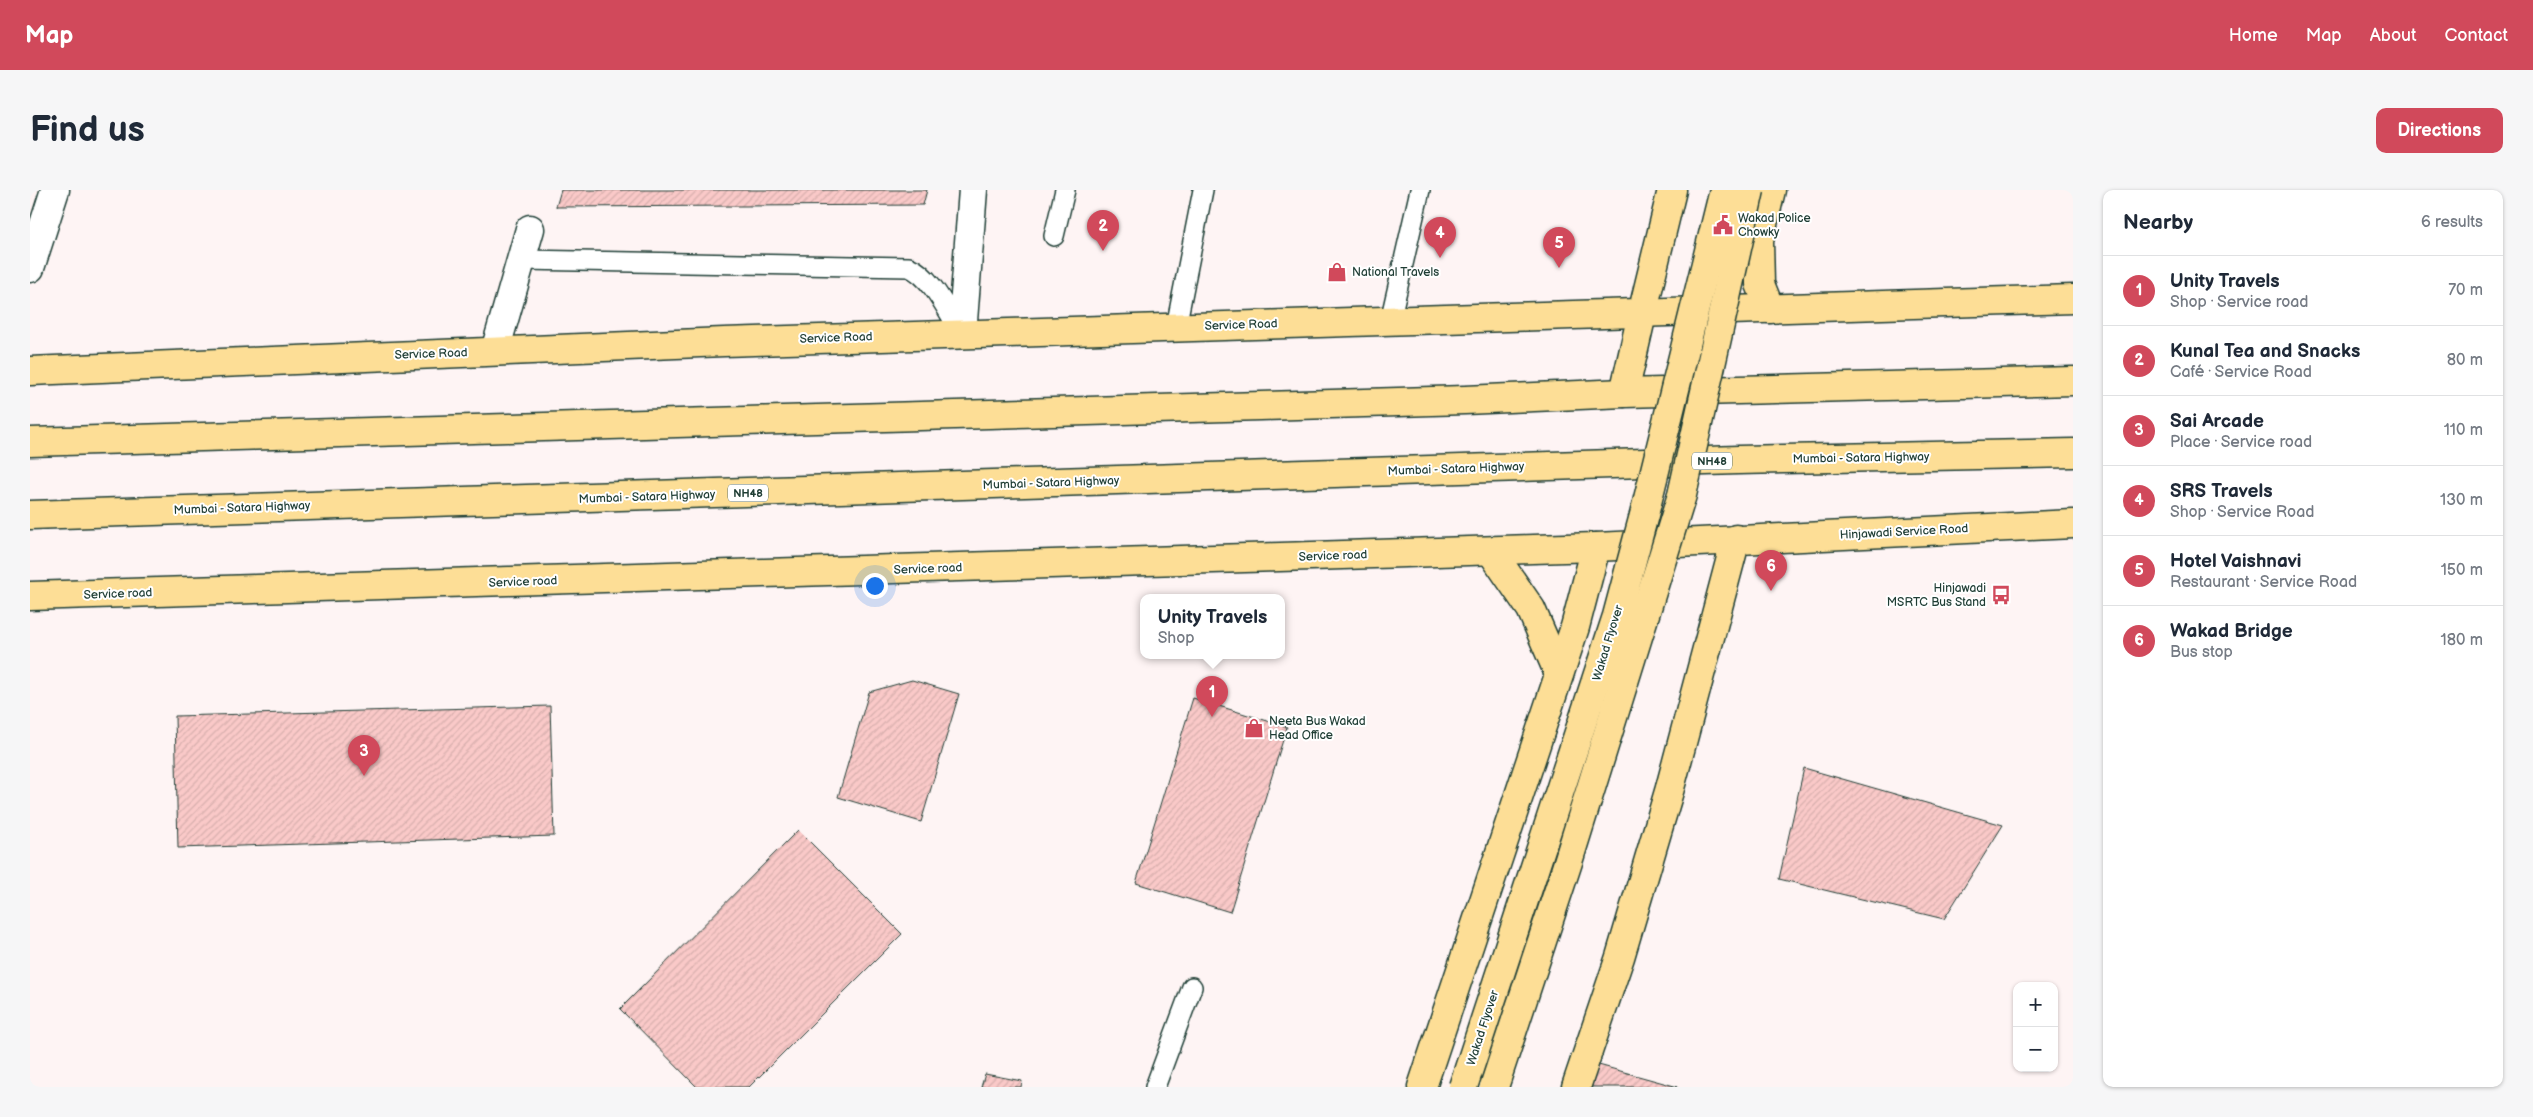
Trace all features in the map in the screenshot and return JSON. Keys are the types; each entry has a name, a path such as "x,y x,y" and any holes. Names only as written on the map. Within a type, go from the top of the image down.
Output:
{"main road":[{"path":"1624,392 1672,190"},
{"name":"Wakad Flyover","path":"1463,1087 1617,616 1661,449 1724,190"},
{"path":"1494,1087 1568,862 1682,495 1750,190"},
{"path":"1770,309 1760,284 1759,240 1771,190"},
{"name":"Service Road","path":"30,371 495,351 962,334 2073,299"},
{"path":"30,442 1375,403 1624,392 2073,381"},
{"name":"Mumbai - Satara Highway","path":"30,515 1728,460 2073,453"},
{"name":"Hinjawadi Service Road","path":"1736,540 2072,528"},
{"path":"1576,1087 1620,958 1667,798 1736,540"},
{"name":"Service road","path":"30,596 1596,548 1736,540"},
{"path":"1422,1087 1575,627 1596,548"},
{"path":"1491,551 1531,609 1559,674"}],"street":[{"path":"30,268 55,190"},
{"path":"962,334 973,190"},
{"path":"495,351 530,229"}],"lane":[{"path":"1054,236 1065,190"},
{"path":"1176,327 1203,190"},
{"path":"1390,321 1420,190"},
{"path":"522,260 909,268 915,270 932,288 962,334"},
{"path":"1155,1087 1192,987"}],"building":[{"path":"561,190 927,190 923,205 556,207"},
{"path":"912,680 959,694 921,822 838,797 869,692"},
{"path":"1193,698 1287,727 1230,912 1136,883"},
{"path":"550,706 554,836 178,848 175,716"},
{"path":"1804,768 2003,825 1944,919 1779,879"},
{"path":"798,830 902,934 749,1087 697,1087 620,1009"},
{"path":"1595,1064 1678,1087 1590,1087"},
{"path":"985,1074 1022,1081 1021,1087 981,1087"}],"place":[{"name":"Wakad Police Chowky","path":"1723,225"},
{"name":"Kunal Tea and Snacks","path":"1103,251"},
{"name":"SRS Travels","path":"1440,258"},
{"name":"Hotel Vaishnavi","path":"1559,268"},
{"name":"National Travels","path":"1337,272"},
{"name":"Wakad Bridge","path":"1771,591"},
{"name":"Hinjawadi MSRTC Bus Stand","path":"2001,595"},
{"name":"Unity Travels","path":"1212,717"},
{"name":"Neeta Bus Wakad Head Office","path":"1254,728"},
{"name":"Sai Arcade","path":"364,776"}]}
